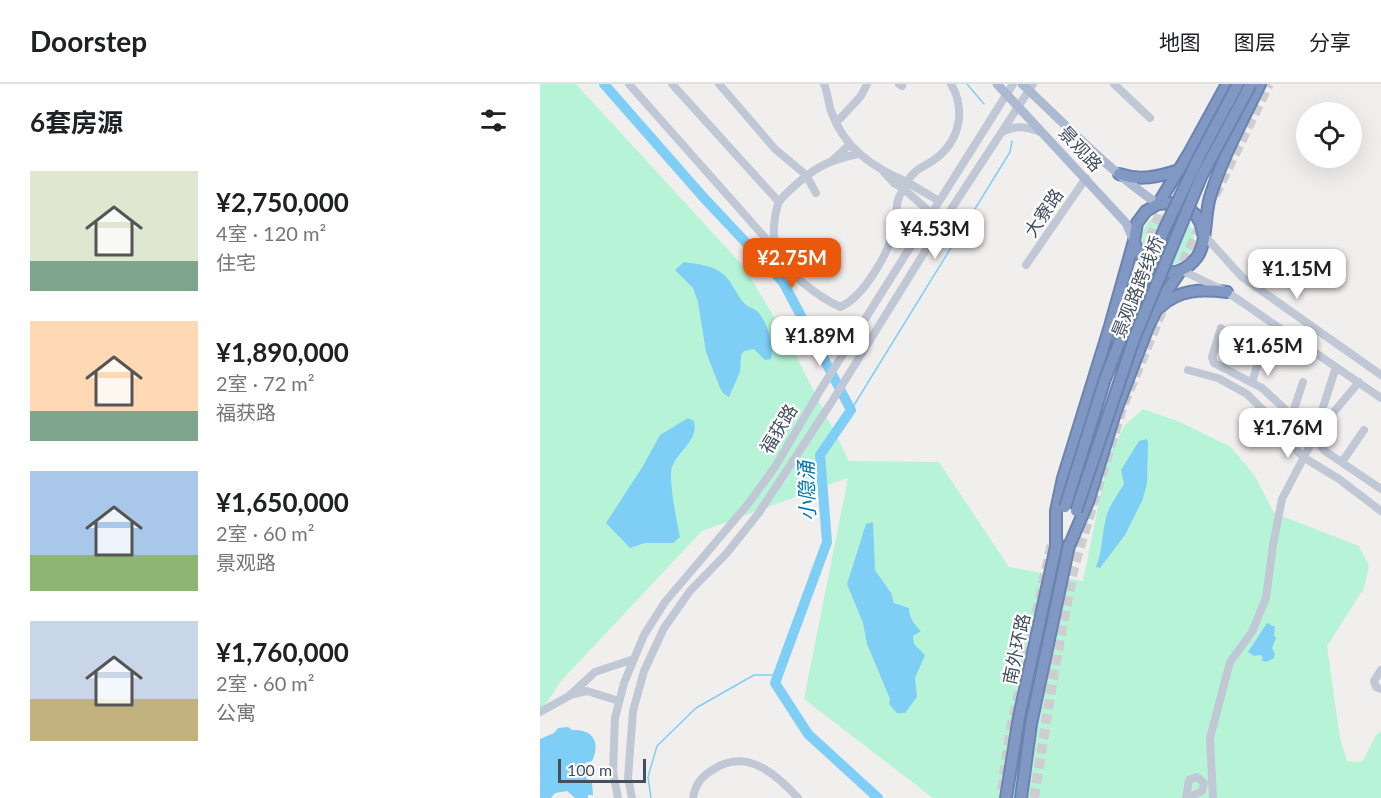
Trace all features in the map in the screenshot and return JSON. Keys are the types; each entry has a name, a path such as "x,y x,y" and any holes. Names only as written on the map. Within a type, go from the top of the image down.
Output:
{"highway":[{"path":"1056,547 1056,511 1063,478 1110,326 1137,223 1142,215 1158,204 1227,84"},
{"name":"景观路跨线桥","path":"1065,507 1105,379 1164,230 1238,84"},
{"name":"景观路跨线桥","path":"1076,511 1134,339 1201,177 1251,84"},
{"path":"1134,241 1142,260 1150,267 1160,271 1181,270 1198,256 1202,246 1209,197 1222,163 1260,84"},
{"path":"1188,155 1184,176 1192,183 1208,181 1222,163"},
{"path":"1119,174 1131,178 1152,178 1179,170"},
{"path":"1158,204 1178,204 1188,208 1196,215 1203,234"},
{"path":"1067,551 1088,502 1115,413 1155,312 1181,270"},
{"path":"1155,312 1166,301 1180,294 1205,290 1227,292"},
{"name":"南外环路","path":"1006,798 1019,717 1065,507"},
{"name":"南外环路","path":"1021,798 1031,724 1076,511"}],"main road":[{"name":"景观路","path":"996,84 1126,223 1134,241"},
{"name":"景观路","path":"1028,86 1134,188 1158,204"}],"street":[{"path":"629,84 776,250 786,266 824,300 840,307 849,303 862,289 891,239 896,223 895,207 898,197 912,174 939,156 954,135 960,111 958,98 951,84"},
{"path":"672,84 778,202"},
{"path":"719,84 775,149 806,175 816,193"},
{"path":"824,84 836,123 858,154 905,185 939,201"},
{"path":"836,123 861,96 867,84"},
{"name":"福获路","path":"618,798 613,772 615,718 619,701 644,635 665,602 748,504 775,467 821,389 1013,84"},
{"path":"1114,84 1150,118"},
{"name":"福获路","path":"632,798 628,778 633,711 644,671 664,628 690,591 726,554 758,514 1018,107 1028,86"},
{"path":"1000,134 1014,127 1027,127 1043,133"},
{"path":"776,250 773,232 778,202 806,175 832,159 849,144"},
{"path":"832,159 858,154"},
{"name":"大寮路","path":"1026,265 1086,178"},
{"path":"905,185 932,213"},
{"path":"1203,234 1242,277 1381,375"},
{"path":"1181,270 1227,292 1381,398"},
{"path":"1221,328 1212,360 1262,388 1292,415 1317,432"},
{"path":"1252,383 1260,355"},
{"path":"1336,367 1318,423 1320,447 1381,489"},
{"path":"1188,370 1218,378 1237,387 1255,400 1303,458 1339,479 1381,511"},
{"path":"1292,415 1303,382"},
{"path":"1213,798 1210,738 1230,662 1252,632 1266,598 1272,545 1282,499 1317,432 1359,382"},
{"path":"1342,462 1364,430"},
{"path":"569,696 595,672 634,659"},
{"path":"1381,670 1374,681 1376,687 1381,689"},
{"path":"540,712 569,696 587,691 606,699 619,701"},
{"path":"693,798 699,781 708,772 736,760 763,767 776,776 798,798"}],"green space":[{"path":"540,84 576,84 744,267 789,342 849,461 939,462 1009,567 1083,581 1108,457 1125,425 1143,409 1180,422 1231,447 1255,476 1274,513 1359,546 1369,566 1364,588 1327,646 1340,738 1347,761 1362,762 1376,735 1381,731 1381,798 933,798 804,699 848,478 702,531 561,681 540,713"},
{"path":"1168,213 1182,217 1190,225 1194,239 1190,253 1182,261 1168,265 1154,261 1146,253 1142,239 1146,225 1154,217"}],"water":[{"path":"684,262 709,267 723,274 745,304 761,315 769,334 772,347 771,359 765,360 754,349 744,351 741,355 740,372 729,397 720,388 706,352 698,302 693,288 675,270"},
{"path":"688,418 694,421 694,434 675,461 671,473 673,501 680,537 673,543 645,543 630,548 606,523 660,435"},
{"path":"1147,439 1147,484 1142,501 1125,535 1100,568 1096,567 1106,516 1124,484 1121,470 1139,441"},
{"path":"873,522 875,570 891,593 894,603 909,608 912,621 921,631 913,636 914,644 925,655 915,678 917,697 905,713 897,713 889,704 890,699 867,644 863,623 847,584 866,524"},
{"path":"1267,623 1275,627 1276,638 1272,648 1274,658 1266,662 1261,660 1263,658 1261,655 1254,656 1248,652"},
{"path":"568,727 590,734 595,743 595,754 592,761 585,763 582,770 587,779 592,782 593,795 588,795 588,798 575,798 567,791 555,793 551,798 540,798 540,739 554,733 558,728"}],"waterway":[{"name":"小隐涌","path":"604,84 704,198 783,282 851,410 820,455 827,542 775,683 808,734 878,798"},
{"path":"967,84 984,104"},
{"path":"851,410 1010,152 1012,141"},
{"path":"651,798 648,777 657,746 696,708 754,675 778,675"}],"tunnel":[{"path":"1215,195 1269,84"},
{"path":"1081,436 1125,300 1167,196"},
{"path":"1177,276 1203,219"},
{"path":"1034,798 1055,666 1074,567 1122,408 1167,299"},
{"path":"1002,790 1010,733 1052,543"}]}
